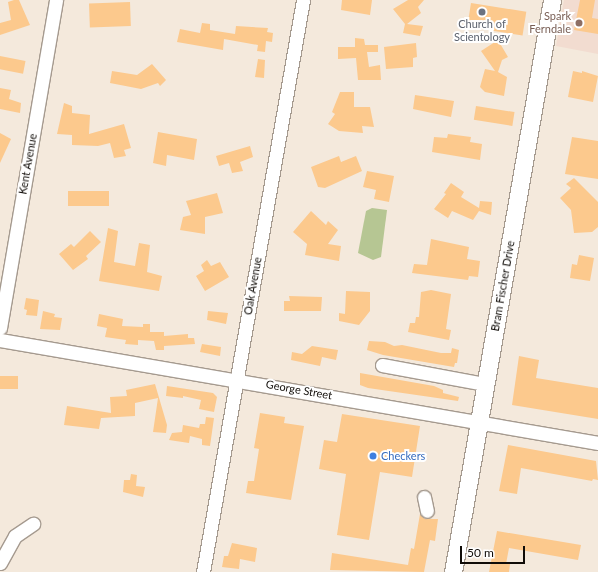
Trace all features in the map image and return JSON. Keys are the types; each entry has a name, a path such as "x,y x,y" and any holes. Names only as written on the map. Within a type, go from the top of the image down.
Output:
{"main road":[{"name":"Bram Fischer Drive","path":"453,572 552,0"}],"street":[{"name":"Kent Avenue","path":"0,328 56,0"},
{"name":"Oak Avenue","path":"203,572 303,0"},
{"name":"George Street","path":"0,340 237,379 598,443"},
{"path":"382,365 486,384"},
{"path":"424,497 427,510"},
{"path":"0,563 15,536 33,524"}],"shaded area":[{"name":"Spark Ferndale","path":"564,0 598,0 598,54 556,46"}],"green space":[{"path":"372,208 387,210 381,257 373,260 358,253 366,211"}],"building":[{"path":"19,0 30,25 0,35 0,23 11,20 8,2"},
{"path":"342,0 372,0 370,15 341,10"},
{"path":"408,0 424,0 418,7 421,13 407,24 423,26 420,36 403,33 405,24 393,9"},
{"name":"Spark Ferndale","path":"580,0 595,0 592,18 598,19 598,34 574,30"},
{"path":"130,2 131,26 90,27 89,3"},
{"path":"471,3 526,12 523,35 467,27"},
{"path":"202,23 210,24 210,30 235,34 236,26 268,28 267,32 273,33 272,42 266,41 265,52 257,51 258,45 224,39 223,50 177,42 180,29 200,33"},
{"path":"355,38 364,39 365,45 378,45 378,52 367,52 369,67 380,65 381,80 358,80 356,58 338,59 338,47 355,47"},
{"path":"498,40 508,57 502,60 498,72 507,77 504,96 485,92 480,87 485,69 495,71 481,51"},
{"path":"416,43 417,57 413,58 413,67 386,69 384,47"},
{"path":"0,56 26,61 23,74 0,69"},
{"path":"258,59 265,60 264,78 255,77"},
{"path":"152,64 166,80 160,86 158,83 141,89 110,83 112,71 137,75"},
{"path":"573,71 582,73 582,71 598,76 593,102 568,97"},
{"path":"0,88 11,90 9,99 21,103 20,113 0,109"},
{"path":"340,92 354,92 354,107 370,107 374,127 362,126 363,133 339,131 328,124 335,114 332,112"},
{"path":"415,95 454,101 451,117 413,109"},
{"path":"64,103 72,106 72,113 90,115 89,134 124,124 131,148 124,150 126,156 114,158 110,143 98,146 72,145 72,135 57,134"},
{"path":"476,106 515,112 512,126 474,120"},
{"path":"158,132 197,139 194,160 167,155 166,166 153,163"},
{"path":"0,133 11,139 0,163"},
{"path":"448,134 471,137 470,142 482,144 480,160 432,152 434,137 447,138"},
{"path":"572,137 598,141 598,179 565,174"},
{"path":"250,146 253,157 240,162 243,171 232,173 229,163 219,166 216,156"},
{"path":"339,156 341,162 356,156 362,171 325,188 318,187 311,167"},
{"path":"367,171 394,176 389,202 374,199 376,190 363,187"},
{"path":"574,178 598,202 598,227 592,232 574,233 571,210 560,198 571,188 566,184"},
{"path":"451,183 464,192 461,197 479,208 480,201 492,202 491,215 479,211 473,220 452,211 448,218 434,209 446,194 444,193"},
{"path":"68,191 109,191 109,206 68,206"},
{"path":"217,193 223,213 205,217 205,234 180,230 183,217 191,215 186,201"},
{"path":"311,211 326,225 328,221 338,230 328,244 341,246 339,261 305,255 307,244 293,232"},
{"path":"108,228 118,231 114,262 135,266 139,243 150,245 147,272 162,276 159,291 99,281"},
{"path":"90,231 101,242 86,256 88,259 73,270 59,254 71,244 74,247"},
{"path":"431,239 469,247 467,259 480,261 478,277 469,276 468,280 412,273 414,264 427,265"},
{"path":"579,255 594,258 590,281 570,278 572,264 577,265"},
{"path":"207,260 211,266 220,262 229,277 205,291 196,276 204,271 201,265"},
{"path":"431,290 451,294 446,329 451,330 449,340 408,332 410,323 415,323 416,317 419,317 421,292"},
{"path":"346,291 370,292 370,311 359,325 339,321 339,313 345,314"},
{"path":"289,296 322,297 321,311 284,311 284,301 290,301"},
{"path":"26,298 39,300 37,316 26,315 27,310 24,309"},
{"path":"43,311 55,314 54,317 62,318 60,330 40,329"},
{"path":"208,311 228,313 226,324 207,320"},
{"path":"99,314 123,319 122,326 143,327 143,324 150,324 150,332 164,332 164,336 188,334 188,338 194,338 195,344 164,346 164,350 156,350 154,341 138,340 138,345 125,344 126,340 105,337 107,328 97,326"},
{"path":"369,341 385,342 394,346 402,345 441,353 451,353 452,348 459,350 457,363 455,363 454,367 383,355 367,350"},
{"path":"202,344 221,347 220,356 200,352"},
{"path":"312,346 338,350 336,360 322,357 320,366 291,360 292,352 302,354"},
{"path":"519,356 539,360 536,378 598,388 598,419 512,405"},
{"path":"360,373 434,386 443,390 443,393 459,397 458,401 368,388 360,385"},
{"path":"0,376 18,376 18,389 0,389"},
{"path":"155,384 167,425 166,433 153,432 158,398 135,403 135,416 101,418 99,429 64,425 67,406 111,413 110,397 127,396 126,390"},
{"path":"167,386 213,393 217,397 214,412 199,409 201,400 183,396 183,398 166,396"},
{"path":"260,413 285,417 284,423 304,426 291,500 246,493 248,481 254,481 259,449 254,448"},
{"path":"342,414 420,426 412,477 380,472 369,540 337,535 346,474 319,469 324,440 337,442"},
{"path":"206,417 214,418 210,446 202,445 202,439 190,436 189,443 169,440 172,433 182,432 183,425 199,428 200,424 205,424"},
{"path":"508,445 596,461 598,480 593,479 592,481 521,468 517,494 499,491"},
{"path":"131,474 137,475 136,486 145,487 143,497 123,492 124,480 130,480"},
{"path":"420,514 425,519 438,519 435,541 430,540 424,572 330,570 332,553 408,565 411,548 414,549"},
{"path":"497,531 581,545 578,560 509,548 506,564 510,564 509,572 489,572"},
{"path":"232,543 257,548 255,562 240,559 239,569 222,567 224,556 228,556"}],"place":[{"name":"Church of Scientology","path":"482,12"},
{"name":"Spark Ferndale","path":"579,23"},
{"name":"Checkers","path":"373,456"}]}
